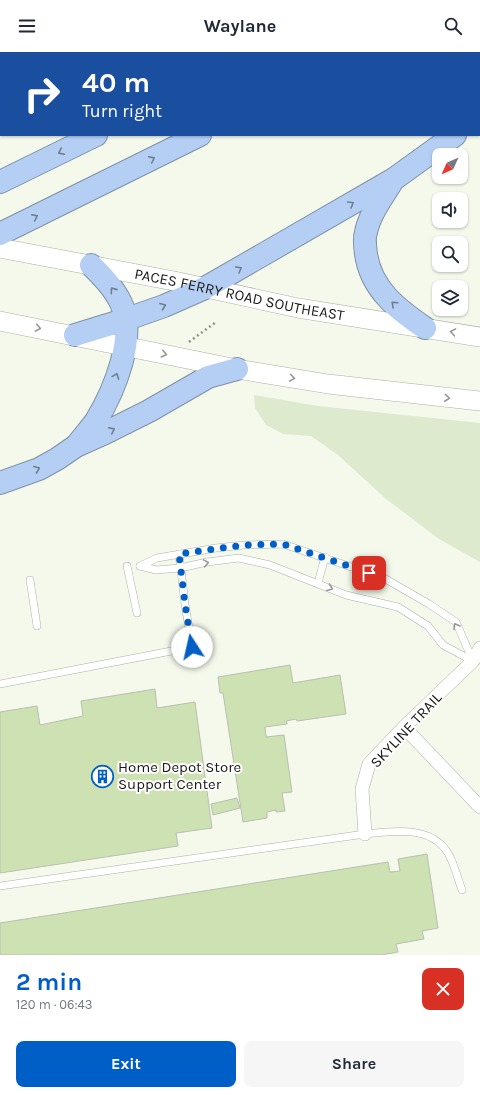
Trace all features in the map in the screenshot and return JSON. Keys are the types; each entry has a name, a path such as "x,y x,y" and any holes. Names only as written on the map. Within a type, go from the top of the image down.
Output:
{"highway":[{"path":"0,182 94,136"},
{"path":"0,234 198,136"},
{"path":"75,335 164,306 205,288 394,179 453,136"},
{"path":"394,179 371,216 365,233 367,262 374,280 385,295 402,312 425,328"},
{"path":"76,446 95,422 103,408 112,388 126,346 127,319 121,303 105,279 91,265"},
{"path":"0,483 39,469 76,446 130,420 208,377 237,369"}],"main road":[{"name":"PACES FERRY ROAD SOUTHEAST","path":"0,248 174,281 298,308 480,337"},
{"path":"0,321 237,369 328,384 480,401"}],"street":[{"name":"SKYLINE TRAIL","path":"365,834 362,789 369,764 404,727 476,660 480,648"},
{"path":"404,727 480,807"}],"lane":[{"path":"283,544 384,578 456,622 476,660 443,645 428,626 398,607 346,595 270,565 239,558 207,562 180,568 156,570 140,566 157,558 179,554 244,545 283,544"},
{"path":"0,684 192,647 179,554"},
{"path":"318,583 324,557"},
{"path":"128,566 137,613"},
{"path":"30,580 37,626"},
{"path":"0,886 365,834 397,831 420,833 437,841 448,852 462,890"}],"path":[{"path":"184,346 216,322"}],"green space":[{"path":"254,395 318,406 480,423 480,562 439,539 385,498 338,455 311,436 283,434 266,425 255,408"}],"building":[{"path":"290,665 293,683 340,675 346,714 297,721 296,719 286,721 287,724 265,727 266,737 284,735 292,792 282,793 285,811 276,812 276,810 267,812 267,818 243,822 223,693 220,693 218,677"},
{"name":"Home Depot Store Support Center","path":"155,689 157,708 195,702 212,828 176,833 178,846 0,873 0,712 37,706 40,725 83,716 81,701"},
{"path":"237,798 240,808 213,815 211,804"},
{"path":"427,854 438,928 422,931 424,939 396,944 398,952 381,955 0,955 0,923 388,862 390,872 400,871 398,859"}],"place":[{"name":"Home Depot Store Support Center","path":"103,776"}],"route":[{"path":"192,647 179,554 244,545 283,544 369,573"}]}
